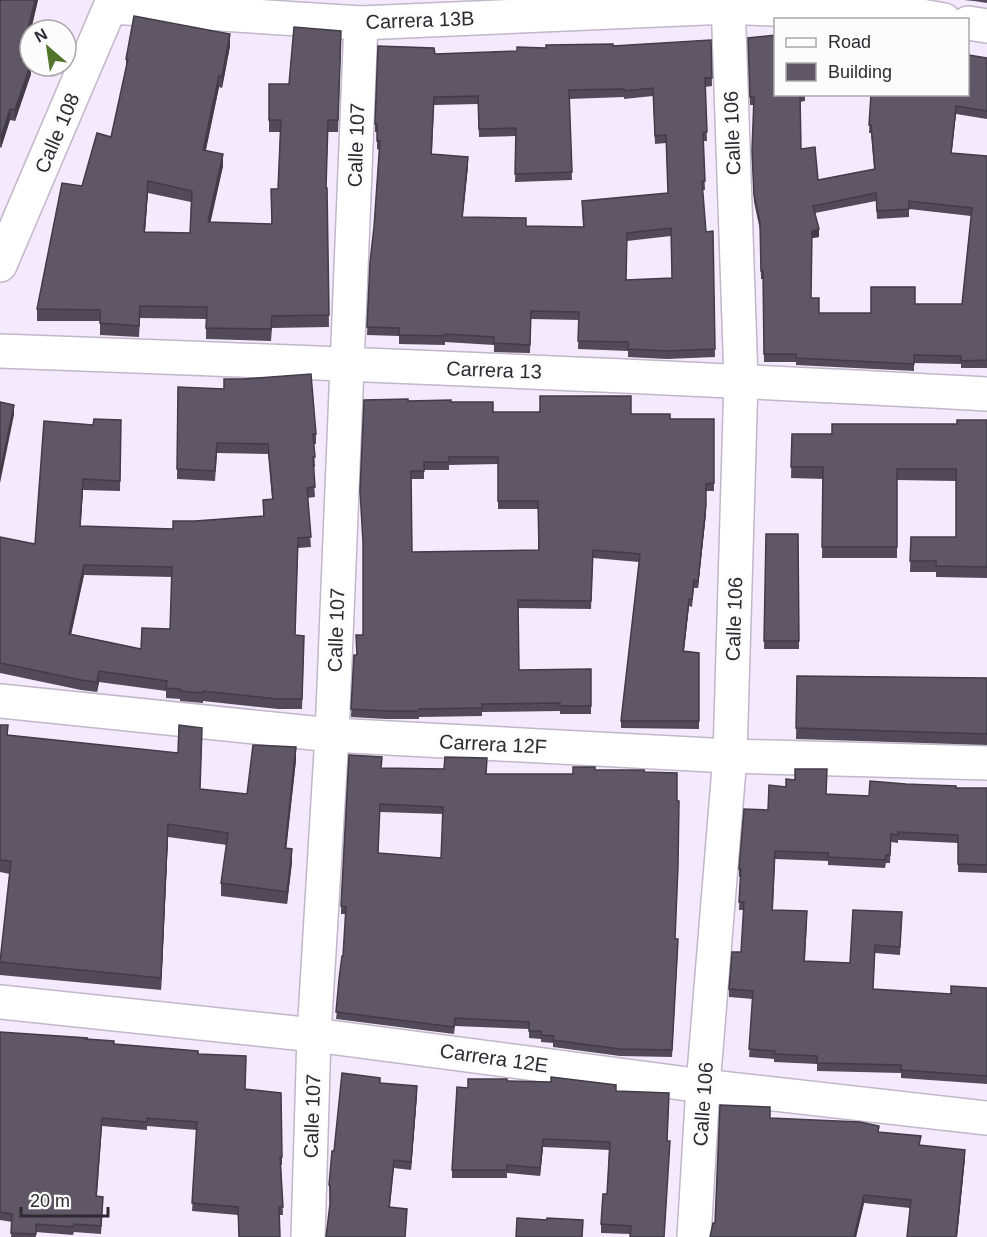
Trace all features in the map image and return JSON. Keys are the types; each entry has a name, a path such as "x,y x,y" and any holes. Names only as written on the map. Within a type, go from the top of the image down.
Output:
{"street":[{"name":"Carrera 13B","path":"112,4 361,23 728,3 932,18"},
{"name":"Calle 106","path":"694,1237 703,1086 730,756 741,380 728,3"},
{"name":"Calle 108","path":"0,265 112,4"},
{"name":"Calle 107","path":"308,1237 314,1035 332,735 361,23"},
{"path":"969,23 987,26"},
{"name":"Carrera 13","path":"0,351 741,380 987,394"},
{"name":"Carrera 12F","path":"0,701 332,735 730,756 987,763"},
{"name":"Carrera 12E","path":"0,1002 314,1035 703,1086 987,1118"}],"building":[{"path":"0,0 35,0 31,18 18,18 18,78 26,78 15,110 10,109 0,136"},
{"path":"134,16 230,34 203,150 223,154 208,222 272,224 271,189 278,189 281,120 269,120 269,84 289,84 294,27 341,31 338,120 328,120 326,188 329,315 272,316 271,329 206,328 207,307 140,306 139,326 100,323 100,310 37,309 62,183 82,186 97,133 111,137 128,59 126,59","holes":["148,181 192,191 190,233 144,232"]},
{"path":"774,35 774,96 800,96 801,149 815,147 818,180 875,169 871,125 869,125 871,96 969,96 969,55 987,58 987,111 956,106 951,153 987,156 987,360 961,361 961,356 914,355 914,364 796,358 796,354 764,354 763,271 761,271 760,222 754,195 752,151 754,97 750,97 748,38","holes":["876,193 877,211 909,209 909,201 972,208 962,304 915,304 915,287 871,287 871,313 819,313 819,298 811,298 812,231 819,229 813,206"]},
{"path":"711,40 712,78 705,78 707,132 703,133 705,181 702,181 706,232 713,231 715,349 667,351 628,349 628,342 578,341 579,312 531,311 530,345 494,343 494,337 445,334 445,336 399,335 399,328 367,327 380,141 377,141 377,124 375,124 378,46 434,48 435,54 517,51 517,47 546,48 546,45 613,44 613,46","holes":["653,88 655,136 666,135 668,193 582,201 584,227 526,226 526,218 462,217 468,157 431,154 434,97 478,96 479,129 516,128 515,174 572,172 569,90 624,89 624,91","671,228 672,278 626,280 627,233"]},
{"path":"311,374 316,434 313,434 315,487 307,488 311,537 298,538 295,635 304,636 302,699 180,691 180,689 166,688 167,681 99,671 97,682 0,663 0,537 35,544 44,421 93,425 94,419 121,420 120,481 83,479 80,526 173,529 173,521 264,516 263,500 273,499 268,444 217,443 215,471 177,469 178,387 224,389 224,379","holes":["84,565 172,567 170,629 142,628 141,649 69,634"]},
{"path":"540,396 631,396 631,414 670,414 670,419 714,419 714,483 706,484 698,581 694,580 692,599 689,599 683,651 699,653 699,721 621,721 640,554 593,550 591,601 518,600 519,670 591,669 591,706 560,706 560,703 482,704 482,708 419,709 419,711 351,709 354,655 357,655 356,635 363,635 363,542 360,491 364,400 493,402 493,412 540,412","holes":["449,457 498,457 498,501 538,501 539,550 412,552 411,471 424,471 424,462 449,462"]},
{"path":"0,402 14,405 0,473"},
{"path":"957,420 987,420 987,567 936,566 936,561 910,561 911,537 956,537 956,469 897,469 897,547 822,547 823,467 791,467 792,434 832,434 832,424 957,424"},
{"path":"766,534 798,534 799,641 764,641"},
{"path":"797,676 987,678 987,734 796,728"},
{"path":"0,725 8,725 7,735 178,753 179,725 202,728 200,789 247,794 253,745 296,747 285,848 292,849 287,892 221,883 228,833 168,824 161,978 0,962 11,861 0,860"},
{"path":"349,755 382,757 381,768 444,769 445,757 487,758 486,774 573,774 573,767 677,773 677,801 679,801 675,939 678,939 672,1050 620,1049 553,1040 554,1036 541,1035 541,1031 529,1031 529,1022 455,1018 454,1027 336,1012 346,907 341,906","holes":["380,804 443,807 441,858 378,853"]},
{"path":"795,769 827,769 826,794 869,796 870,781 956,786 956,788 987,788 987,865 958,864 958,835 898,832 898,835 891,834 890,855 886,855 885,860 828,857 828,853 775,851 772,910 807,911 804,961 850,963 853,910 902,912 900,947 875,945 873,989 951,994 951,986 987,988 987,1076 901,1070 901,1065 817,1063 817,1056 774,1054 775,1051 749,1049 753,991 729,989 732,952 741,952 744,902 739,902 741,869 739,869 744,809 768,810 769,785 786,787 786,779 795,780"},
{"path":"0,1032 114,1041 114,1044 198,1051 198,1054 246,1056 245,1089 281,1093 282,1157 280,1157 283,1207 279,1207 280,1237 239,1237 238,1207 192,1203 197,1122 147,1118 147,1122 102,1118 96,1196 103,1197 101,1226 74,1224 73,1227 36,1224 36,1234 11,1233 12,1214 0,1212"},
{"path":"342,1073 380,1078 380,1083 417,1086 411,1162 394,1160 389,1207 407,1209 405,1237 326,1237 332,1151 334,1151"},
{"path":"551,1077 616,1085 616,1091 669,1093 667,1141 670,1141 664,1237 630,1237 631,1226 601,1224 603,1194 607,1194 610,1142 543,1139 540,1168 507,1165 507,1170 452,1170 457,1087 468,1088 468,1079 551,1082"},
{"path":"720,1105 770,1107 770,1118 860,1122 879,1126 878,1132 921,1136 919,1145 965,1150 956,1237 907,1237 911,1200 864,1195 854,1237 710,1237 713,1223 715,1223"},
{"path":"517,1218 583,1220 582,1237 516,1237"}]}
